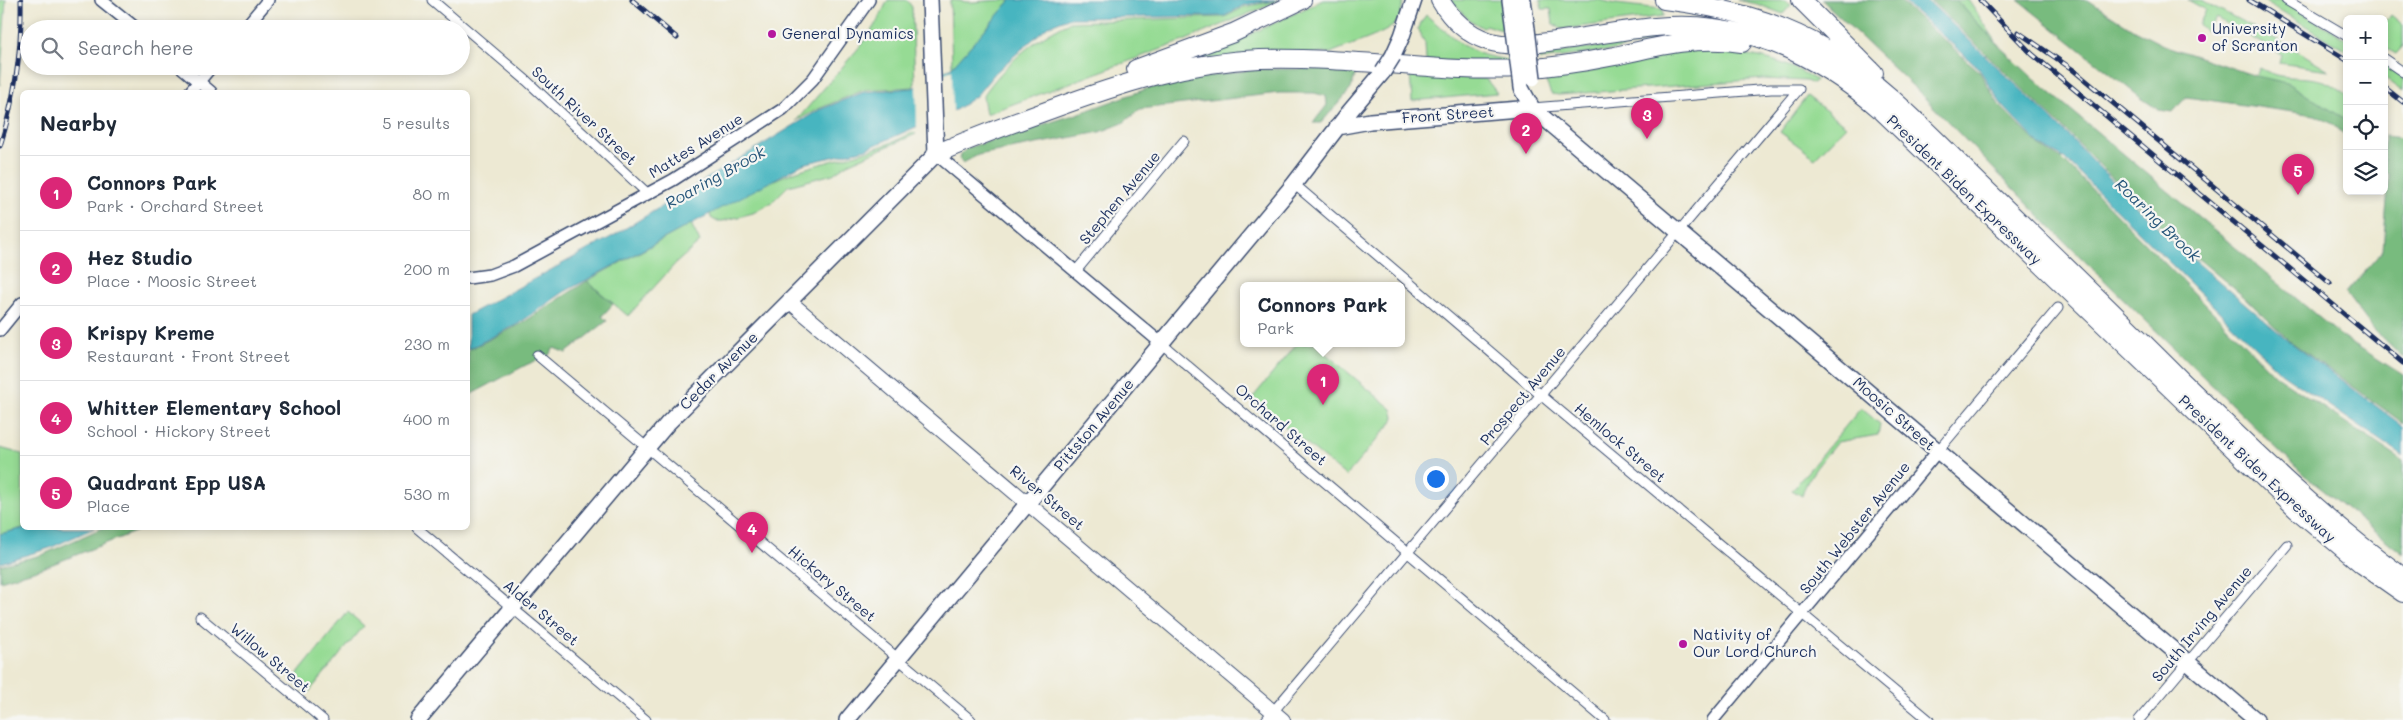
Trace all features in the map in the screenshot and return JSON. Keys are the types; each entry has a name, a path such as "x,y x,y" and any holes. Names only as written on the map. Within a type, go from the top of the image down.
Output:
{"highway":[{"path":"936,154 967,131 1210,42 1257,23 1302,0"},
{"name":"President Biden Expressway","path":"1440,0 1460,26 1478,37 1499,43 1539,43 1643,28 1694,26 1726,29 1764,39 1815,62 1850,84 1882,111 2296,509 2363,565 2403,593"},
{"name":"President Biden Expressway","path":"1664,0 1735,12 1770,23 1805,38 1860,72 1920,126 2284,482 2403,577"},
{"path":"1802,0 1856,54 1920,126"},
{"path":"936,154 970,139 1130,81 1165,72 1221,62 1259,59 1323,59 1454,68 1521,69 1588,61 1670,43 1708,40 1755,44 1815,62"}],"main road":[{"path":"930,0 936,154"},
{"name":"Pittston Avenue","path":"847,720 1162,344 1294,184 1337,127 1383,72 1402,36 1414,0"},
{"path":"1510,0 1520,29 1526,78 1521,88 1532,108"},
{"path":"1520,29 1524,0"},
{"name":"Front Street","path":"1337,127 1370,121 1532,108"},
{"name":"Moosic Street","path":"1532,108 2256,720"},
{"name":"Cedar Avenue","path":"418,720 647,447 690,399 936,154"},
{"name":"River Street","path":"789,301 1028,503 1274,717"}],"street":[{"path":"101,0 126,20"},
{"path":"251,20 268,0"},
{"name":"South River Street","path":"432,0 456,20"},
{"name":"Mattes Avenue","path":"470,278 490,276 501,271 681,175 793,100 813,79 869,0"},
{"path":"2286,0 2343,34"},
{"name":"South River Street","path":"470,32 502,59 647,193"},
{"path":"2385,60 2403,72"},
{"path":"190,75 208,90"},
{"path":"192,90 204,75"},
{"name":"Front Street","path":"1532,108 1771,88 1799,89"},
{"name":"Prospect Avenue","path":"1274,717 1407,553 1542,396 1799,89"},
{"name":"Stephen Avenue","path":"1076,272 1184,141"},
{"name":"Orchard Street","path":"936,154 1605,720"},
{"name":"Hemlock Street","path":"1294,184 1542,396 1804,613 1929,720"},
{"path":"0,330 20,305"},
{"name":"South Webster Avenue","path":"1713,720 2058,308"},
{"name":"Hickory Street","path":"537,354 971,720"},
{"name":"Alder Street","path":"420,530 646,720"},
{"name":"South Irving Avenue","path":"2139,720 2287,546"},
{"name":"Willow Street","path":"200,617 322,720"}],"green space":[{"path":"0,0 6,0 0,85"},
{"path":"888,0 907,0 912,7 915,83 913,87 864,90 818,109 796,121 862,44 877,22"},
{"path":"950,0 971,2 1011,0 952,67"},
{"path":"1281,0 1186,40 986,114 983,96 1001,73 1033,44 1070,22 1225,17 1244,7"},
{"path":"1323,0 1404,0 1399,19 1388,30 1331,53 1189,60 1188,58 1247,36"},
{"path":"1451,0 1503,0 1505,31 1485,25 1483,28 1468,19"},
{"path":"1540,0 1600,0 1616,4 1662,9 1663,16 1563,29 1553,24 1551,9 1542,9"},
{"path":"1737,0 1785,0 1791,5 1783,14 1757,4"},
{"path":"1822,0 1899,0 1979,71 1999,105 2040,146 2062,159 2276,376 2403,461 2403,554 2303,474 2056,233 1917,90"},
{"path":"1930,0 1956,0 2000,47 2034,79 2340,335 2403,375 2403,423 2290,341 2243,296 2167,233 2056,121"},
{"path":"1956,0 1968,0 2000,47"},
{"path":"2018,0 2088,0 2134,30 2163,45 2256,76 2287,83 2343,118 2343,133 2333,124 2315,115 2186,97 2173,112 2159,110 2141,98"},
{"path":"2188,0 2201,0 2293,48 2329,70 2279,63 2281,54 2216,18 2206,31 2199,25 2206,10"},
{"path":"2263,0 2281,0 2343,38 2343,49"},
{"path":"1426,15 1462,45 1483,55 1507,60 1508,62 1426,61 1425,43 1417,29"},
{"path":"2391,15 2403,25 2403,46 2396,54 2388,49 2388,19"},
{"path":"1675,36 1613,50 1540,60 1540,55"},
{"path":"1680,51 1730,52 1760,57 1788,66 1816,80 1813,84 1806,81 1763,79 1559,95 1551,94 1544,77 1587,72"},
{"path":"2388,65 2403,75 2403,92 2388,81"},
{"path":"2260,68 2269,73 2286,77 2317,79 2326,82 2343,92 2343,118 2256,76"},
{"path":"1256,69 1317,69 1356,73 1351,89 1321,123 1313,123 1327,105 1326,96 1314,93 1279,93 1140,109 1123,123 1100,132 978,155 963,163 960,159 961,154 967,148 1077,114 1149,88"},
{"path":"1410,74 1486,79 1497,93 1412,101"},
{"path":"1807,96 1846,126 1815,158 1780,132"},
{"path":"914,132 916,134 847,164 833,174 788,186 771,203 753,213 723,221 716,221 711,218 710,213 786,175 886,145"},
{"path":"2388,136 2403,138 2403,358 2373,329 2346,293 2383,250 2389,175"},
{"path":"691,224 700,242 675,264 628,316 587,281"},
{"path":"587,281 613,304 602,316 607,321 566,353 554,348 549,355 470,395 470,349 521,324"},
{"path":"1295,347 1318,347 1392,409 1394,417 1392,422 1346,476 1253,401 1254,396"},
{"path":"1861,408 1880,424 1878,435 1837,442 1812,474 1802,496 1792,490"},
{"path":"0,448 20,453 20,529 0,534"},
{"path":"98,530 140,530 40,569 0,581 0,565 42,555"},
{"path":"348,612 364,626 308,693 292,681"}],"water":[{"name":"Roaring Brook","path":"1011,0 1275,0 1244,5 1225,16 1068,18 1048,26 995,73 976,96 957,109 866,149 803,164 564,292 518,324 470,348 470,314 613,236 819,110 864,92 913,88 952,67"},
{"path":"1902,0 1927,0 2055,122 2165,235 2290,342 2403,426 2403,456 2281,373 2064,158 2040,145 2001,104 1978,67"},
{"path":"20,529 90,530 50,548 0,563 0,534"}],"pier":[{"path":"952,70 953,113 917,130 916,84"}],"railway":[{"path":"21,0 21,20"},
{"path":"632,0 677,38"},
{"path":"1980,0 2032,54 2403,363"},
{"path":"2249,0 2343,58"},
{"path":"2018,32 2072,69 2330,283"},
{"path":"0,146 14,92 20,37"},
{"path":"2388,90 2403,102"}],"place":[{"name":"General Dynamics","path":"772,34"},
{"name":"University of Scranton","path":"2202,38"},
{"name":"Krispy Kreme","path":"1647,139"},
{"name":"Hez Studio","path":"1526,154"},
{"name":"Quadrant Epp USA","path":"2298,195"},
{"name":"Connors Park","path":"1323,405"},
{"name":"Whitter Elementary School","path":"752,553"},
{"name":"Nativity of Our Lord Church","path":"1683,644"}]}
